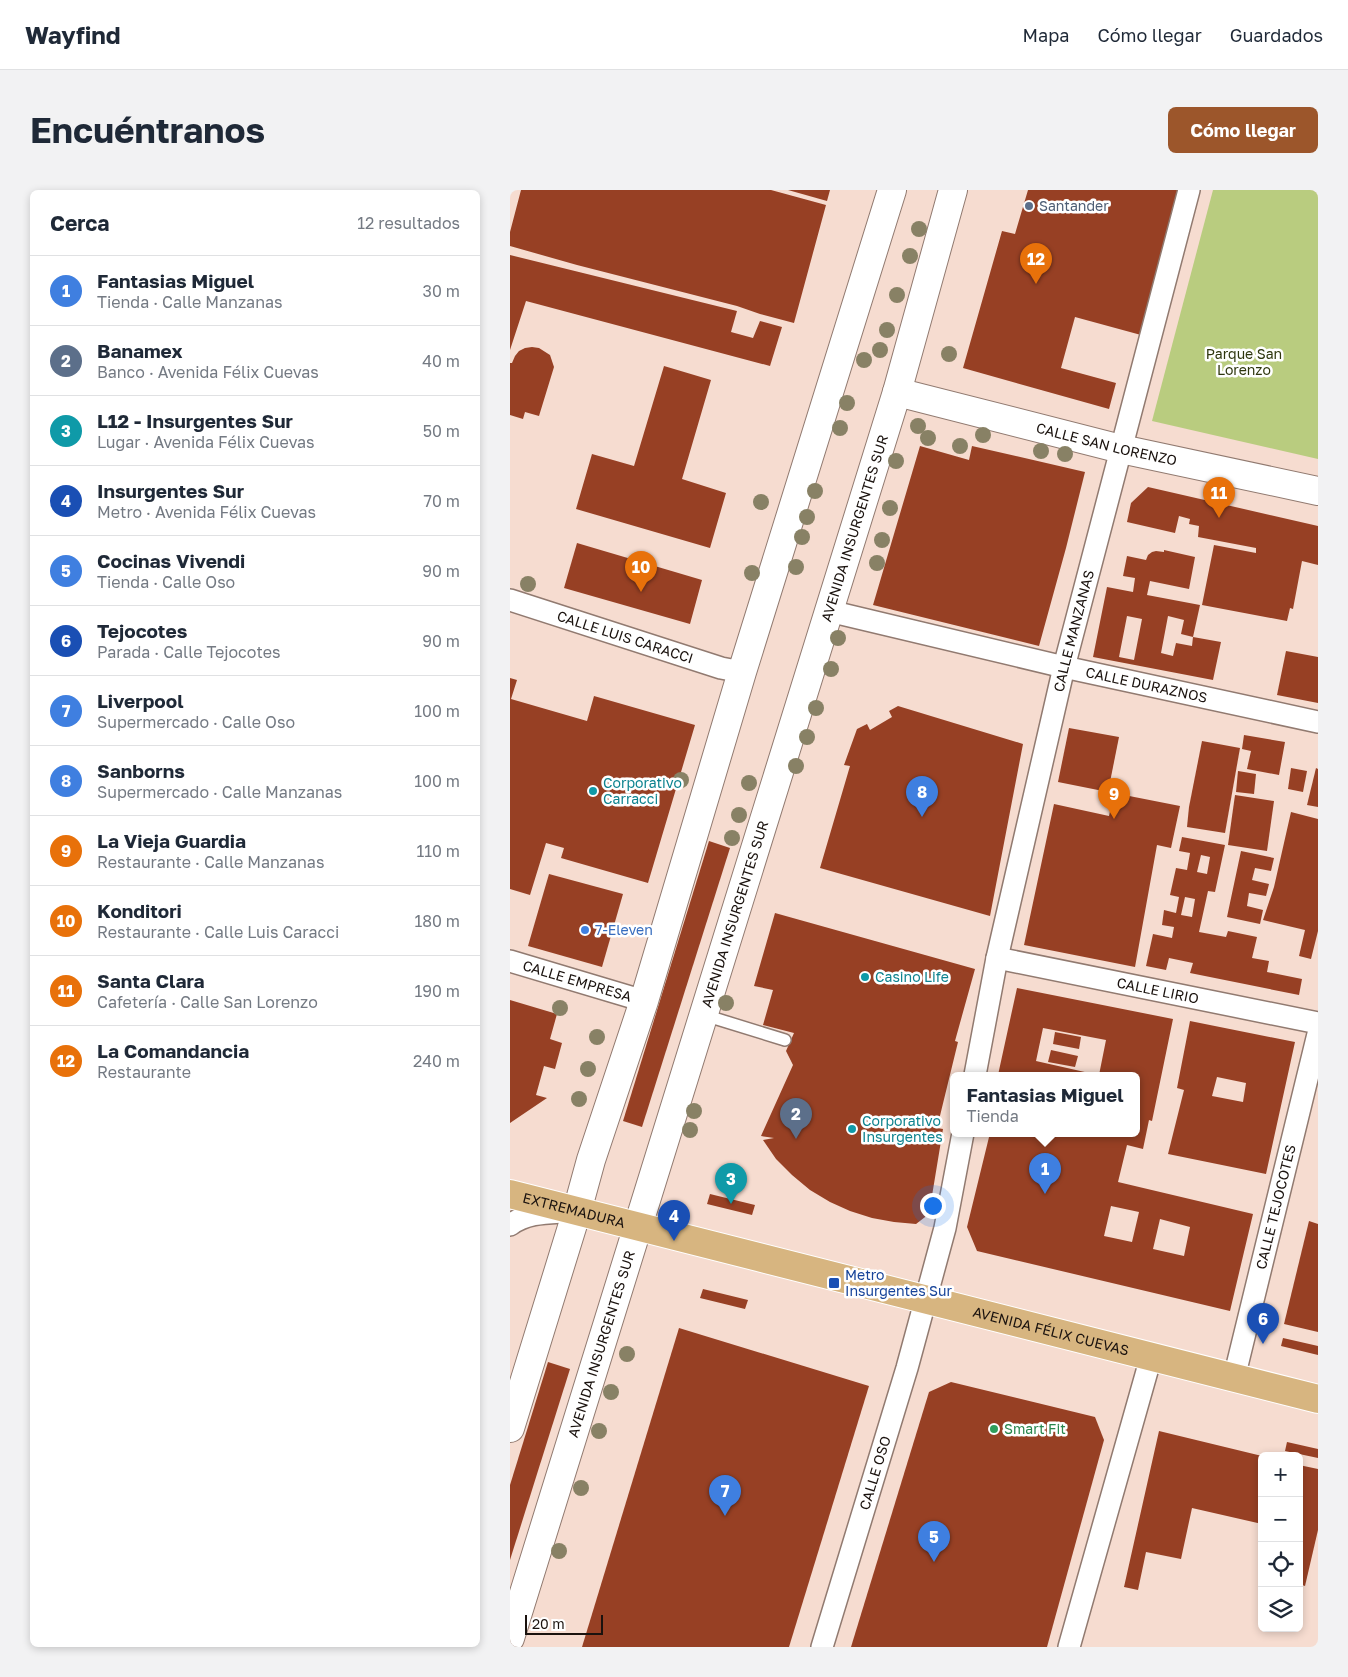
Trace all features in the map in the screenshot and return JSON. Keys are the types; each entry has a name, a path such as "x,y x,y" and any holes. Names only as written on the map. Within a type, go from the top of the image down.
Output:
{"main road":[{"path":"510,1428 591,1160 644,1000 742,672 892,190"},
{"name":"AVENIDA INSURGENTES SUR","path":"510,1638 897,392 953,190"},
{"name":"CALLE SAN LORENZO","path":"897,392 1121,449 1318,490"},
{"name":"EXTREMADURA","path":"510,1194 638,1227"},
{"name":"AVENIDA FÉLIX CUEVAS","path":"638,1227 926,1298 1318,1399"}],"street":[{"name":"CALLE MANZANAS","path":"975,1072 998,958 1064,667 1189,190"},
{"name":"CALLE LUIS CARACCI","path":"510,600 721,668 742,672"},
{"name":"CALLE DURAZNOS","path":"829,611 1064,667 1318,722"},
{"name":"CALLE LIRIO","path":"998,958 1318,1023"},
{"name":"CALLE EMPRESA","path":"510,961 644,1000"},
{"name":"CALLE TEJOCOTES","path":"1234,1378 1318,1034"},
{"path":"926,1298 944,1228 962,1137"},
{"path":"510,1225 534,1215 577,1211"},
{"name":"CALLE OSO","path":"822,1647 907,1368 926,1298"},
{"path":"1069,1647 1151,1357"}],"lane":[{"path":"704,1015 785,1040"}],"green space":[{"name":"Parque San Lorenzo","path":"1213,190 1318,190 1318,459 1152,421"}],"building":[{"path":"521,190 771,190 826,205 794,323 510,246 510,232"},
{"path":"788,190 830,190 827,201"},
{"path":"1028,190 1183,190 1141,335 1075,317 1061,368 1116,383 1109,409 963,368 1002,231 1015,234"},
{"path":"510,255 737,311 731,332 753,338 760,321 782,327 770,366 526,301 510,350"},
{"path":"532,347 539,348 550,355 554,367 539,416 525,412 523,419 510,415 510,363 512,363 519,351"},
{"path":"664,366 711,380 682,479 726,493 710,548 576,509 592,454 634,466"},
{"path":"920,446 969,460 972,446 1085,472 1039,646 873,605"},
{"path":"1148,487 1318,526 1318,565 1302,561 1293,609 1290,608 1287,621 1202,605 1214,545 1256,553 1256,548 1198,537 1199,526 1189,524 1190,519 1179,516 1175,533 1127,522 1131,503"},
{"path":"577,543 702,580 690,624 564,588"},
{"path":"1164,550 1195,557 1189,589 1150,581 1147,595 1200,605 1193,637 1221,642 1213,680 1093,657 1107,587 1133,592 1135,578 1123,576 1127,556 1146,560 1152,552 1164,552","holes":["1127,616 1142,619 1134,660 1119,657","1168,616 1184,620 1181,634 1193,637 1192,646 1176,643 1173,656 1161,653"]},
{"path":"1286,651 1318,657 1318,703 1277,695"},
{"name":"Corporativo Carracci","path":"510,678 517,680 511,699 587,721 594,696 695,725 648,883 561,858 564,848 546,843 530,895 510,889"},
{"path":"898,706 1023,744 990,916 820,868 850,766 844,765 857,729 867,724 870,730 892,717 889,711"},
{"path":"1069,728 1119,737 1108,792 1058,782"},
{"path":"1244,735 1285,742 1279,775 1247,769 1251,751 1242,749"},
{"path":"1202,741 1240,748 1225,833 1187,827"},
{"path":"1291,768 1307,771 1303,792 1288,789"},
{"path":"1316,768 1318,769 1318,807 1307,805"},
{"path":"1238,771 1256,774 1254,794 1236,792"},
{"path":"1114,793 1180,806 1171,848 1157,845 1135,967 1024,945 1054,804 1109,816"},
{"path":"1235,795 1274,801 1267,851 1228,845"},
{"path":"1291,812 1318,819 1318,931 1311,959 1299,956 1305,930 1263,920 1274,887"},
{"path":"1182,837 1225,845 1215,892 1208,891 1199,932 1226,937 1228,931 1257,937 1252,958 1269,961 1267,972 1302,979 1299,995 1190,973 1193,963 1169,958 1166,970 1146,966 1153,934 1172,938 1174,927 1162,925 1164,910 1176,913 1179,897 1170,895 1176,868 1187,870 1190,853 1179,851","holes":["1201,855 1210,857 1207,874 1197,872","1185,897 1195,899 1192,917 1181,915"]},
{"path":"709,841 730,848 642,1127 623,1121"},
{"path":"1241,851 1274,858 1271,871 1255,868 1252,880 1269,884 1266,896 1249,893 1247,906 1263,910 1260,924 1227,917"},
{"path":"549,874 623,894 602,967 528,946"},
{"path":"775,913 975,969 955,1041 958,1042 937,1128 943,1129 929,1214 916,1224 872,1218 830,1202 810,1190 792,1175 776,1159 763,1140 774,1138 761,1136 793,1065 786,1051 794,1033 763,1025 773,990 754,986"},
{"path":"1017,988 1173,1019 1152,1121 1149,1120 1143,1149 1127,1145 1118,1182 1253,1214 1230,1311 977,1251 967,1227 989,1137 1140,1137 1140,1072 1100,1072 1106,1040 1043,1028 1036,1061 1085,1072 999,1072","holes":["1111,1206 1139,1212 1132,1242 1104,1236","1160,1219 1190,1227 1184,1256 1153,1249"]},
{"path":"510,1000 557,1014 550,1039 562,1043 555,1069 544,1066 536,1095 547,1098 510,1123"},
{"path":"1190,1021 1295,1042 1266,1174 1168,1154 1184,1090 1177,1088","holes":["1217,1077 1246,1083 1243,1102 1212,1096"]},
{"path":"1055,1032 1081,1037 1079,1049 1053,1044"},
{"path":"1051,1050 1078,1056 1075,1067 1048,1062"},
{"path":"710,1194 755,1205 752,1215 707,1204"},
{"path":"1309,1221 1318,1224 1318,1332 1284,1324"},
{"path":"703,1289 748,1300 745,1309 700,1298"},
{"path":"679,1328 869,1386 789,1647 582,1647"},
{"path":"1283,1338 1318,1346 1318,1355 1281,1346"},
{"path":"548,1362 570,1369 510,1560 510,1485"},
{"path":"951,1382 1095,1417 1104,1440 1047,1647 851,1647 929,1392"},
{"path":"1159,1431 1258,1455 1258,1523 1192,1508 1181,1559 1146,1552 1138,1590 1124,1587"},
{"path":"1287,1442 1318,1449 1318,1458 1303,1455 1303,1452 1285,1451"},
{"path":"1303,1466 1318,1469 1318,1530 1305,1586 1303,1585"}],"place":[{"name":"Santander","path":"1029,206"},
{"name":"La Comandancia","path":"1036,284"},
{"name":"Santa Clara","path":"1219,518"},
{"name":"Konditori","path":"641,592"},
{"name":"Corporativo Carracci","path":"593,791"},
{"name":"Sanborns","path":"922,817"},
{"name":"La Vieja Guardia","path":"1114,819"},
{"name":"7-Eleven","path":"585,930"},
{"name":"Casino Life","path":"865,977"},
{"name":"Corporativo Insurgentes","path":"852,1129"},
{"name":"Banamex","path":"796,1139"},
{"name":"Fantasias Miguel","path":"1045,1194"},
{"name":"L12 - Insurgentes Sur","path":"731,1204"},
{"name":"Insurgentes Sur","path":"674,1241"},
{"name":"Metro Insurgentes Sur","path":"834,1283"},
{"name":"Tejocotes","path":"1263,1344"},
{"name":"Smart Fit","path":"994,1429"},
{"name":"Liverpool","path":"725,1516"},
{"name":"Cocinas Vivendi","path":"934,1562"}]}
